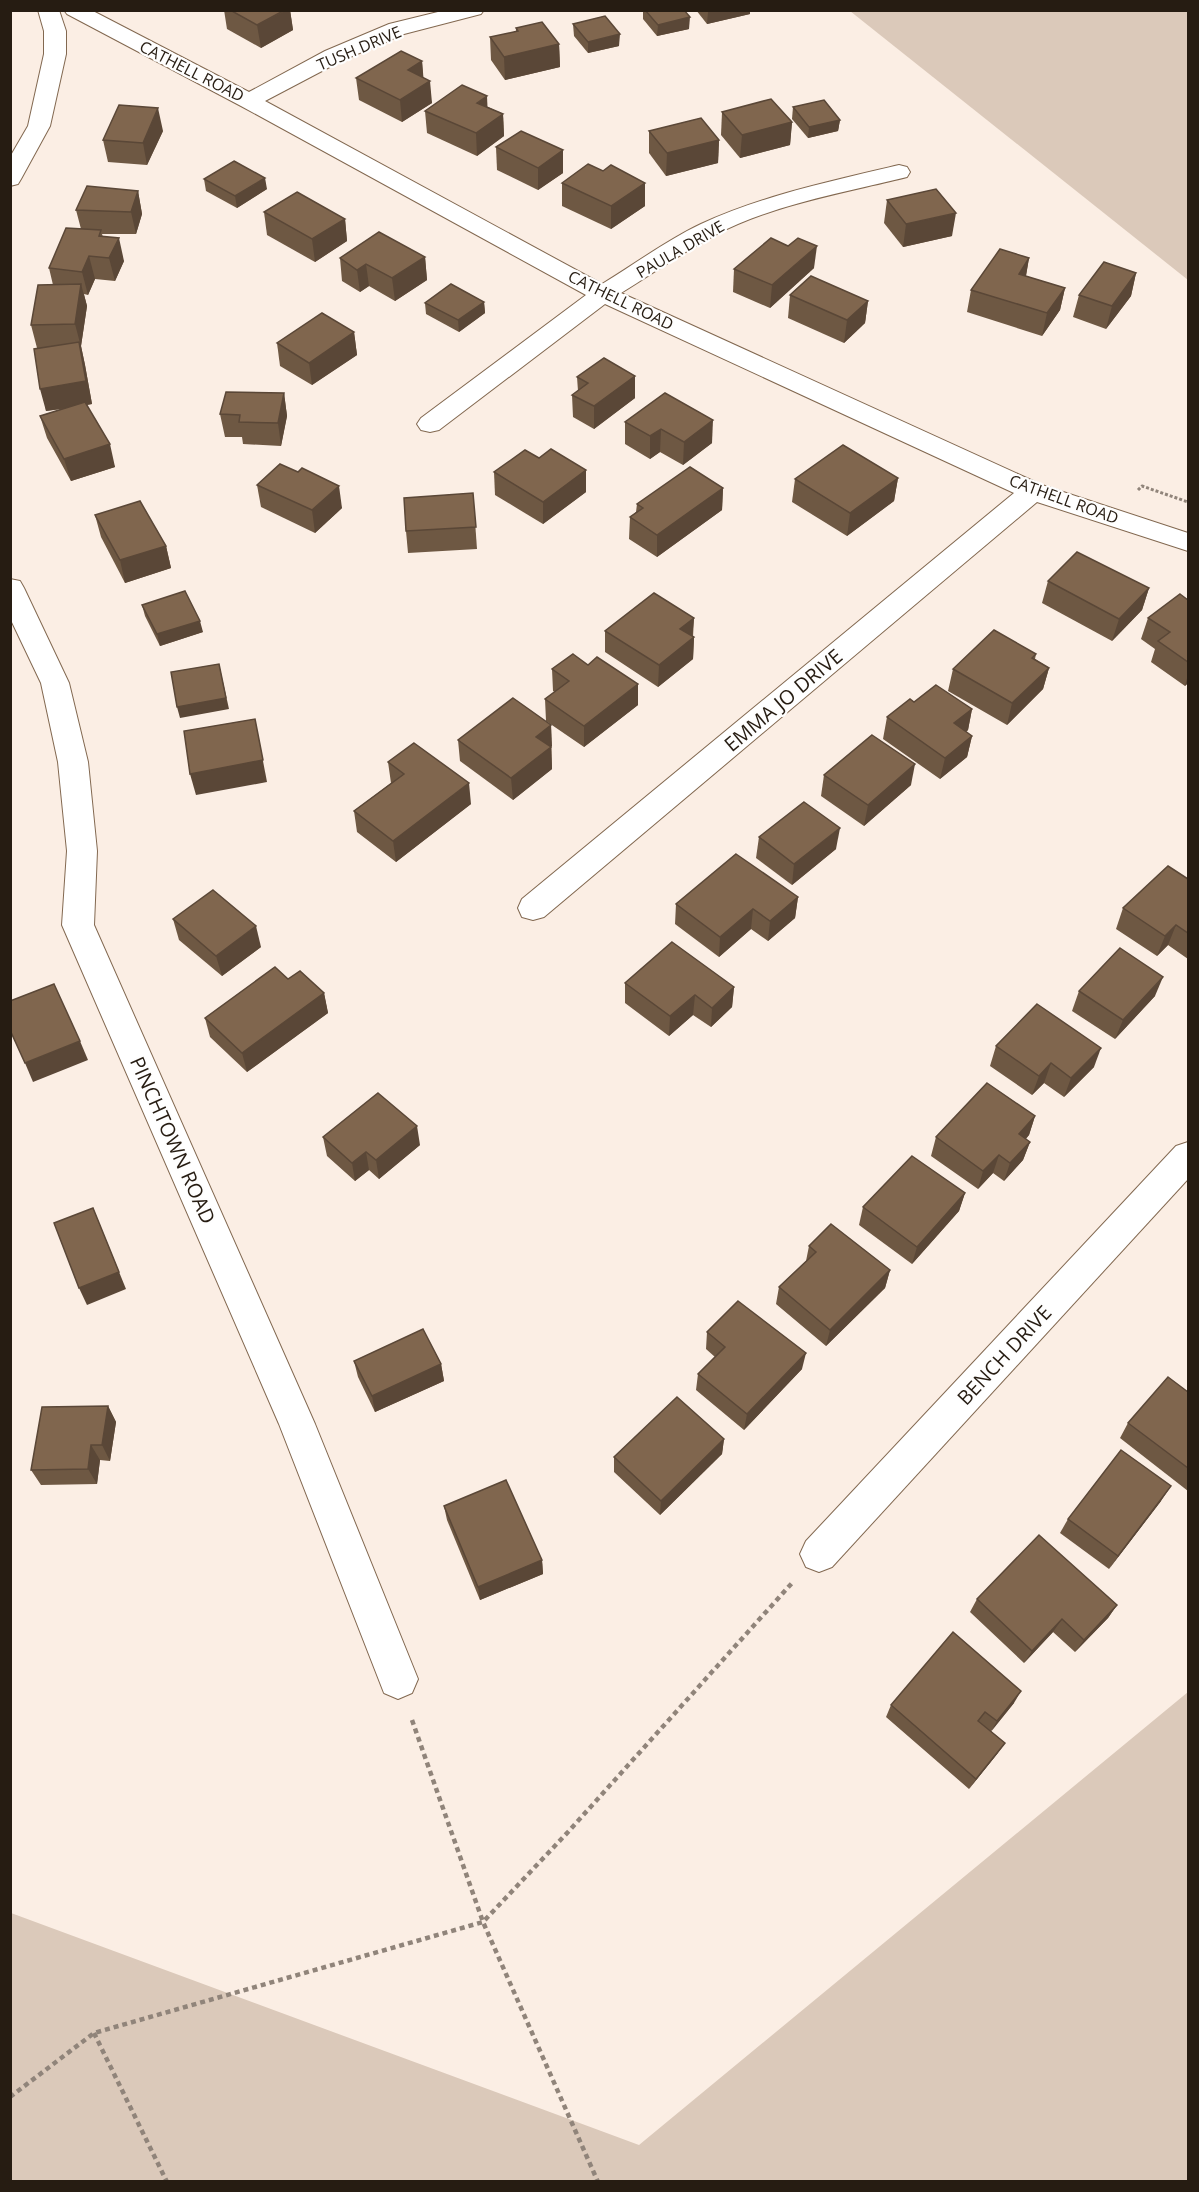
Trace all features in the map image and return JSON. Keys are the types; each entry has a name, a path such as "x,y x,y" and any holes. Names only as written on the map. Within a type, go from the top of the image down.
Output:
{"street":[{"path":"10,179 39,126 55,54 55,31 48,10"},
{"name":"CATHELL ROAD","path":"74,10 249,101 603,294 1033,491 1188,542"},
{"name":"TUSH DRIVE","path":"249,101 333,56 397,30 474,10"},
{"name":"PAULA DRIVE","path":"430,424 603,294 707,230 752,211 807,194 899,172"},
{"name":"EMMA JO DRIVE","path":"533,908 1033,491"},
{"name":"PINCHTOWN ROAD","path":"10,588 56,682 73,762 82,851 78,925 297,1424 398,1679"},
{"name":"BENCH DRIVE","path":"819,1554 1188,1156"}],"path":[{"path":"10,2097 94,2033 483,1922 568,1832 819,1554"},
{"path":"398,1679 483,1922 598,2181"},
{"path":"94,2033 167,2181"}],"shaded area":[{"path":"850,11 1188,11 1188,280"},
{"path":"1188,1692 1188,2181 11,2181 11,1913 639,2145"}],"building":[{"path":"230,10 285,10 257,25"},
{"path":"645,10 684,10 690,17 658,25"},
{"path":"605,16 620,34 588,42 573,24"},
{"path":"542,22 559,44 504,57 490,37 518,31 516,28"},
{"path":"401,51 422,61 408,70 430,81 400,100 356,78"},
{"path":"462,85 487,96 477,103 503,114 476,133 425,111"},
{"path":"771,99 792,122 742,135 722,112"},
{"path":"824,100 840,120 809,127 793,107"},
{"path":"119,105 158,108 143,143 103,140"},
{"path":"701,118 719,140 667,153 649,131"},
{"path":"521,131 563,150 538,168 496,147"},
{"path":"234,161 265,178 235,196 204,179"},
{"path":"588,164 603,171 611,165 645,183 611,206 562,183"},
{"path":"87,186 138,191 131,212 76,210"},
{"path":"936,189 956,213 906,224 887,200"},
{"path":"297,192 345,219 312,239 264,212"},
{"path":"66,228 101,230 99,236 119,238 109,258 89,256 82,272 49,268"},
{"path":"379,232 425,257 392,278 366,264 357,270 340,258"},
{"path":"771,238 788,246 798,238 817,246 772,285 734,269"},
{"path":"1000,249 1029,258 1019,274 1065,288 1047,313 971,290"},
{"path":"1104,262 1136,273 1112,306 1079,295"},
{"path":"811,276 868,301 847,320 790,295"},
{"path":"81,284 75,324 31,325 38,285"},
{"path":"451,284 484,302 458,320 425,303"},
{"path":"322,313 354,332 309,363 277,343"},
{"path":"79,342 86,381 40,389 34,349"},
{"path":"604,358 635,376 594,406 572,395 588,383 577,377"},
{"path":"226,392 284,393 278,423 239,422 240,415 220,414"},
{"path":"665,393 713,420 684,442 661,429 650,436 625,422"},
{"path":"85,402 110,444 64,459 40,416"},
{"path":"843,445 898,478 850,513 795,479"},
{"path":"551,449 586,470 543,502 494,472 525,450 539,458"},
{"path":"280,464 298,472 302,468 339,486 312,510 257,485"},
{"path":"690,467 723,488 657,535 630,517 643,508 637,504"},
{"path":"473,493 476,527 406,531 404,498"},
{"path":"140,501 166,546 120,560 95,515"},
{"path":"1077,552 1149,588 1119,619 1048,581"},
{"path":"185,591 200,621 157,634 142,605"},
{"path":"654,593 694,618 680,629 694,637 659,665 605,631"},
{"path":"1180,594 1188,600 1188,662 1158,641 1170,632 1148,618"},
{"path":"994,630 1036,654 1032,658 1049,668 1012,703 953,669"},
{"path":"573,654 588,665 597,657 638,684 584,726 545,699 569,681 552,669"},
{"path":"219,664 226,698 177,707 171,672"},
{"path":"936,685 972,709 954,723 972,736 945,758 887,717 910,699 914,702"},
{"path":"513,698 551,725 536,737 551,747 511,778 458,740"},
{"path":"255,719 263,760 190,774 184,731"},
{"path":"872,735 915,764 868,805 824,775"},
{"path":"414,743 469,783 393,841 354,811 404,774 388,762"},
{"path":"804,802 840,828 794,864 759,837"},
{"path":"736,854 798,897 770,921 753,909 720,937 676,904"},
{"path":"1168,866 1188,879 1188,933 1176,925 1165,936 1123,908"},
{"path":"213,890 256,926 216,956 173,919"},
{"path":"672,942 734,987 712,1008 695,995 670,1016 625,983"},
{"path":"1120,948 1163,977 1123,1020 1079,991"},
{"path":"275,967 288,979 300,971 324,993 242,1053 205,1018"},
{"path":"54,984 80,1041 25,1063 10,1030 10,1001"},
{"path":"1037,1004 1101,1048 1071,1078 1051,1063 1039,1076 996,1046"},
{"path":"987,1083 1035,1116 1019,1134 1030,1142 1010,1163 999,1155 983,1171 936,1137"},
{"path":"378,1093 417,1126 376,1160 366,1152 352,1163 323,1137"},
{"path":"912,1156 965,1193 917,1247 863,1207"},
{"path":"93,1208 119,1272 79,1288 54,1223"},
{"path":"831,1224 890,1270 830,1330 779,1287 816,1252 809,1246"},
{"path":"738,1301 806,1353 747,1414 698,1374 725,1347 707,1332"},
{"path":"423,1329 441,1364 372,1396 354,1361"},
{"path":"1168,1377 1188,1392 1188,1468 1128,1423"},
{"path":"677,1397 724,1439 661,1501 614,1457"},
{"path":"108,1406 102,1445 91,1445 88,1469 31,1470 42,1407"},
{"path":"1121,1450 1171,1486 1118,1556 1068,1519"},
{"path":"506,1480 542,1560 478,1587 444,1506"},
{"path":"1039,1535 1117,1605 1084,1640 1062,1619 1032,1651 977,1599"},
{"path":"953,1632 1021,1691 997,1721 985,1712 978,1721 1005,1743 976,1779 891,1705"}]}
